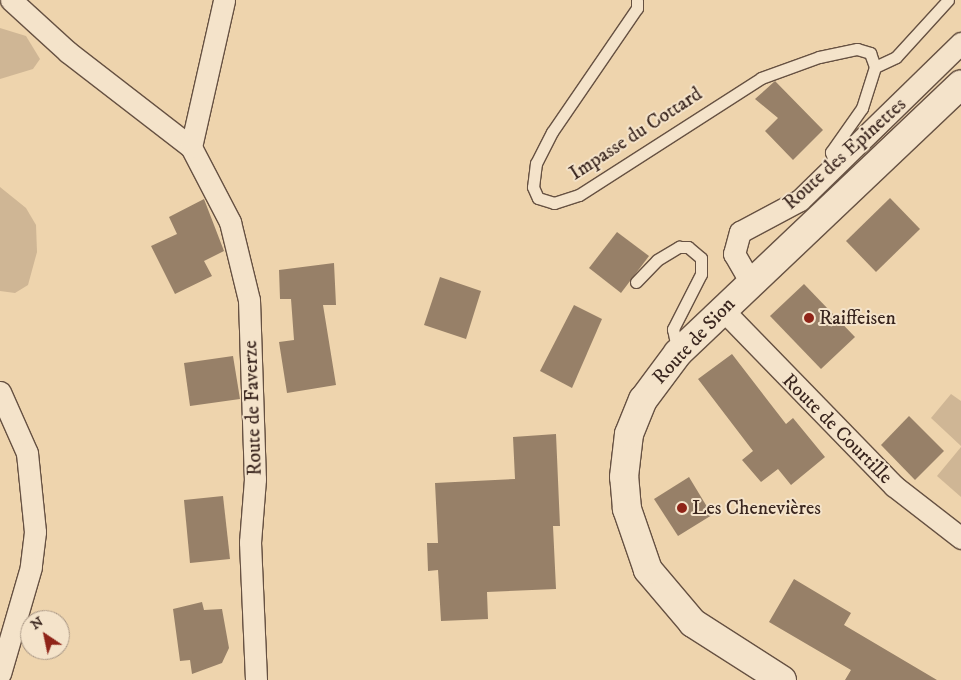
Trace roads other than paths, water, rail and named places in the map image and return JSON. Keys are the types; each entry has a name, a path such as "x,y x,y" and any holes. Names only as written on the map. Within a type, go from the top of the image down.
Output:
{"main road":[{"name":"Route de Sion","path":"782,680 732,651 678,610 648,570 634,538 625,492 629,434 653,383 678,353 722,309 961,84"}],"street":[{"path":"11,0 68,52 191,147 224,0"},
{"name":"Route des Epinettes","path":"750,283 734,254 740,232 752,222 790,208 836,167 961,43"},
{"name":"Route de Faverze","path":"191,147 230,222 249,300 256,479 250,542 256,680"},
{"name":"Route de Courtille","path":"722,309 894,486 961,538"},
{"path":"0,392 27,452 35,532 31,567 0,674"}],"lane":[{"name":"Impasse du Cottard","path":"637,0 637,8 557,124 536,163 533,187 543,202 554,203 579,195 762,78 846,49 870,54 875,67"},
{"path":"836,167 831,152 862,108 875,67 896,57 948,0"},
{"path":"636,282 657,260 679,247 688,247 701,258 701,274 673,329 678,353"}],"place":[{"name":"Raiffeisen","path":"809,318"},
{"name":"Les Chenevières","path":"682,508"}]}
